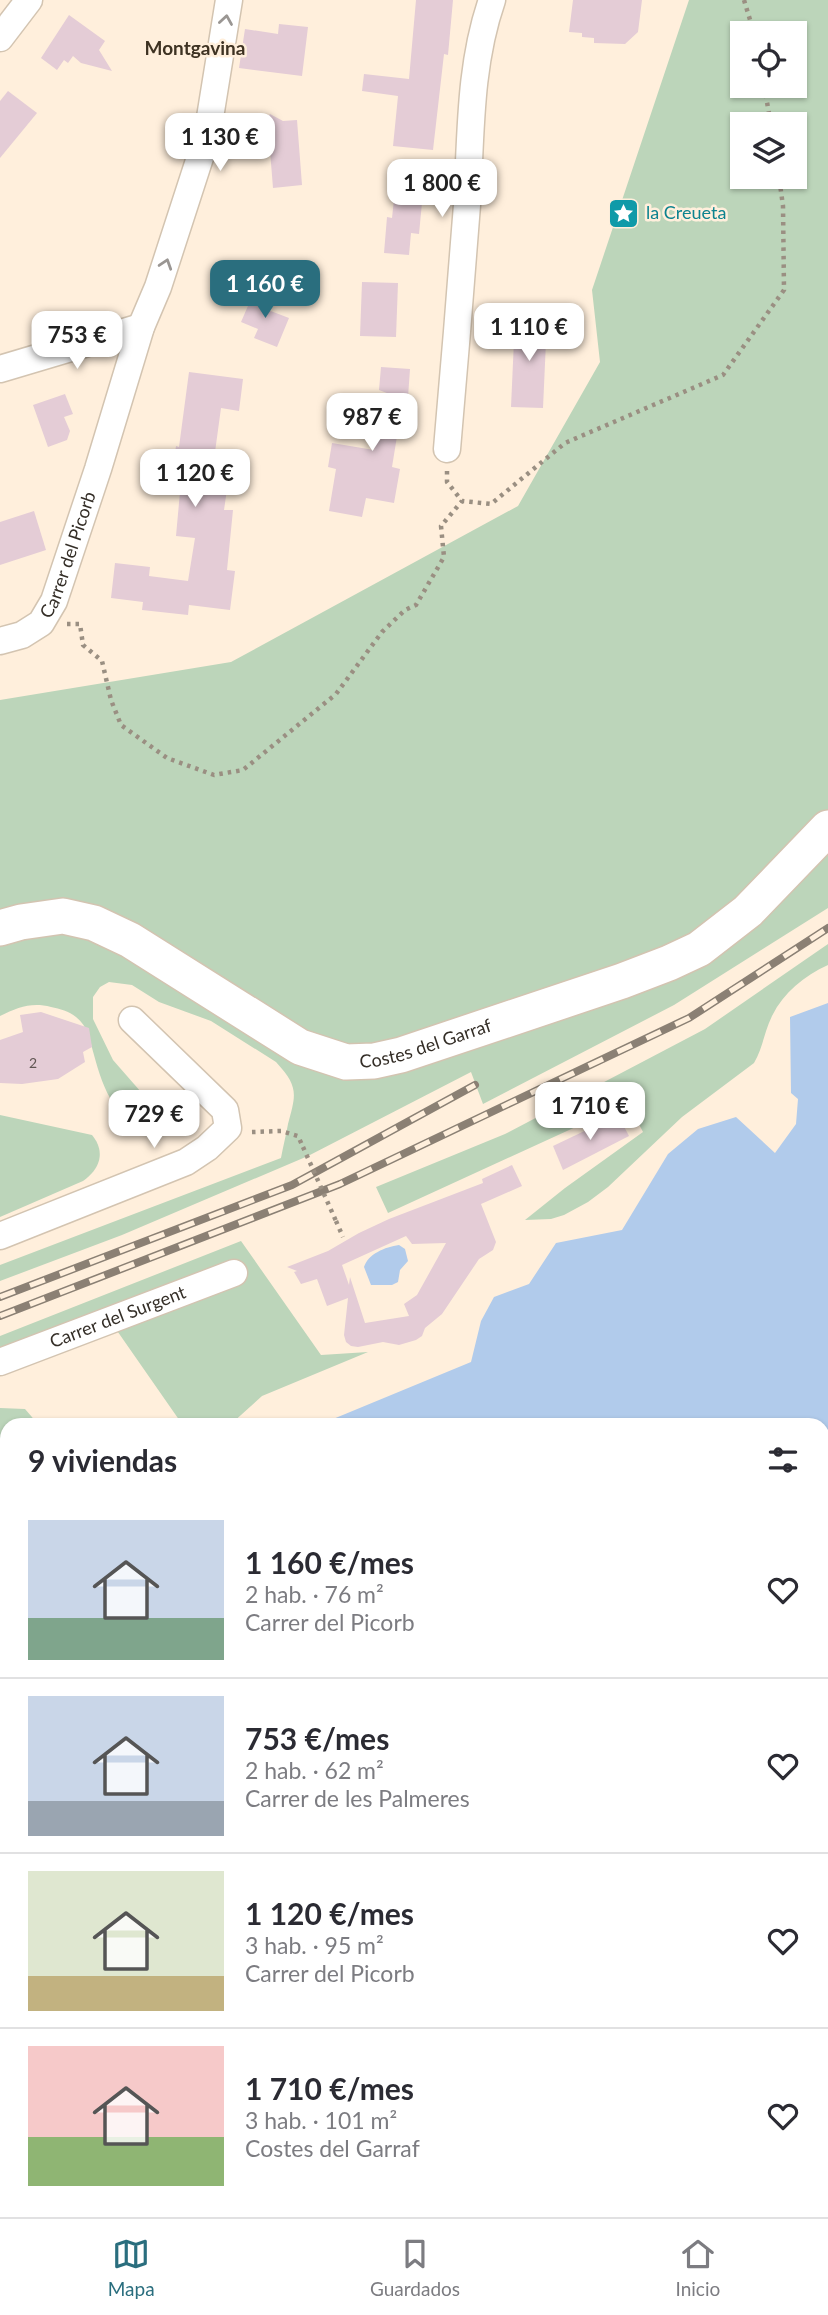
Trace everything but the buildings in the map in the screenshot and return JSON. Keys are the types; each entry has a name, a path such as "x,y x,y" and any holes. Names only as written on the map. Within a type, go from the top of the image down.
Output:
{"main road":[{"name":"Costes del Garraf","path":"0,928 63,916 94,923 130,940 300,1047 346,1062 374,1061 401,1055 622,981 699,949 748,911 828,828"}],"street":[{"path":"0,38 29,0"},
{"name":"Carrer del Picorb","path":"0,641 22,635 41,623 54,601 141,327 158,286 207,136 229,0"},
{"path":"447,449 467,206 474,77 483,26 492,0"},
{"path":"0,369 141,327"},
{"path":"0,1236 186,1163 228,1128 225,1110 132,1020"},
{"name":"Carrer del Surgent","path":"0,1362 234,1273"}],"path":[{"path":"744,0 750,21"},
{"path":"447,449 447,482 462,501 491,504 565,443 723,375 784,290 781,189"},
{"path":"41,623 80,624 83,645 102,661 111,700 121,725 167,758 214,775 243,770 336,694 382,632 405,610 416,605 444,557 441,526 462,501"},
{"path":"220,1135 281,1131 298,1136 343,1237"}],"green space":[{"path":"689,0 828,0 828,908 674,1005 483,1104 471,1072 308,1156 122,1235 0,1281 0,1265 281,1158 294,1091 289,1078 276,1062 211,1021 159,1002 132,985 109,982 100,987 93,997 93,1019 113,1060 148,1100 159,1129 145,1128 133,1123 114,1105 102,1081 86,1029 76,1017 61,1009 38,1005 19,1008 0,1016 0,700 231,662 518,506 600,362 592,290"},
{"path":"828,944 828,965 811,974 782,999 769,1022 754,1063 682,1117 608,1187 588,1202 551,1219 525,1220 643,1132 628,1103 388,1213 376,1187 505,1134 705,1029"},
{"path":"0,1115 92,1135 100,1154 97,1166 83,1181 0,1217"},
{"path":"241,1241 321,1355 368,1352 262,1396 238,1418 178,1418 104,1312 0,1352 0,1336"},
{"path":"0,1408 25,1409 33,1418 0,1418"}],"water":[{"path":"828,1003 828,1418 336,1418 471,1362 481,1321 494,1297 529,1284 556,1243 622,1230 668,1154 698,1129 736,1117 775,1153 796,1124 798,1099 791,1093 790,1017"},
{"path":"399,1245 405,1249 408,1261 400,1270 398,1282 392,1285 371,1285 364,1267 366,1262 378,1252"}],"railway":[{"path":"0,1316 340,1184 689,1018 828,928"},
{"path":"0,1297 292,1185 475,1085"}],"place":[{"name":"la Creueta","path":"623,213"}],"district":[{"name":"Montgavina","path":"195,48"}]}
